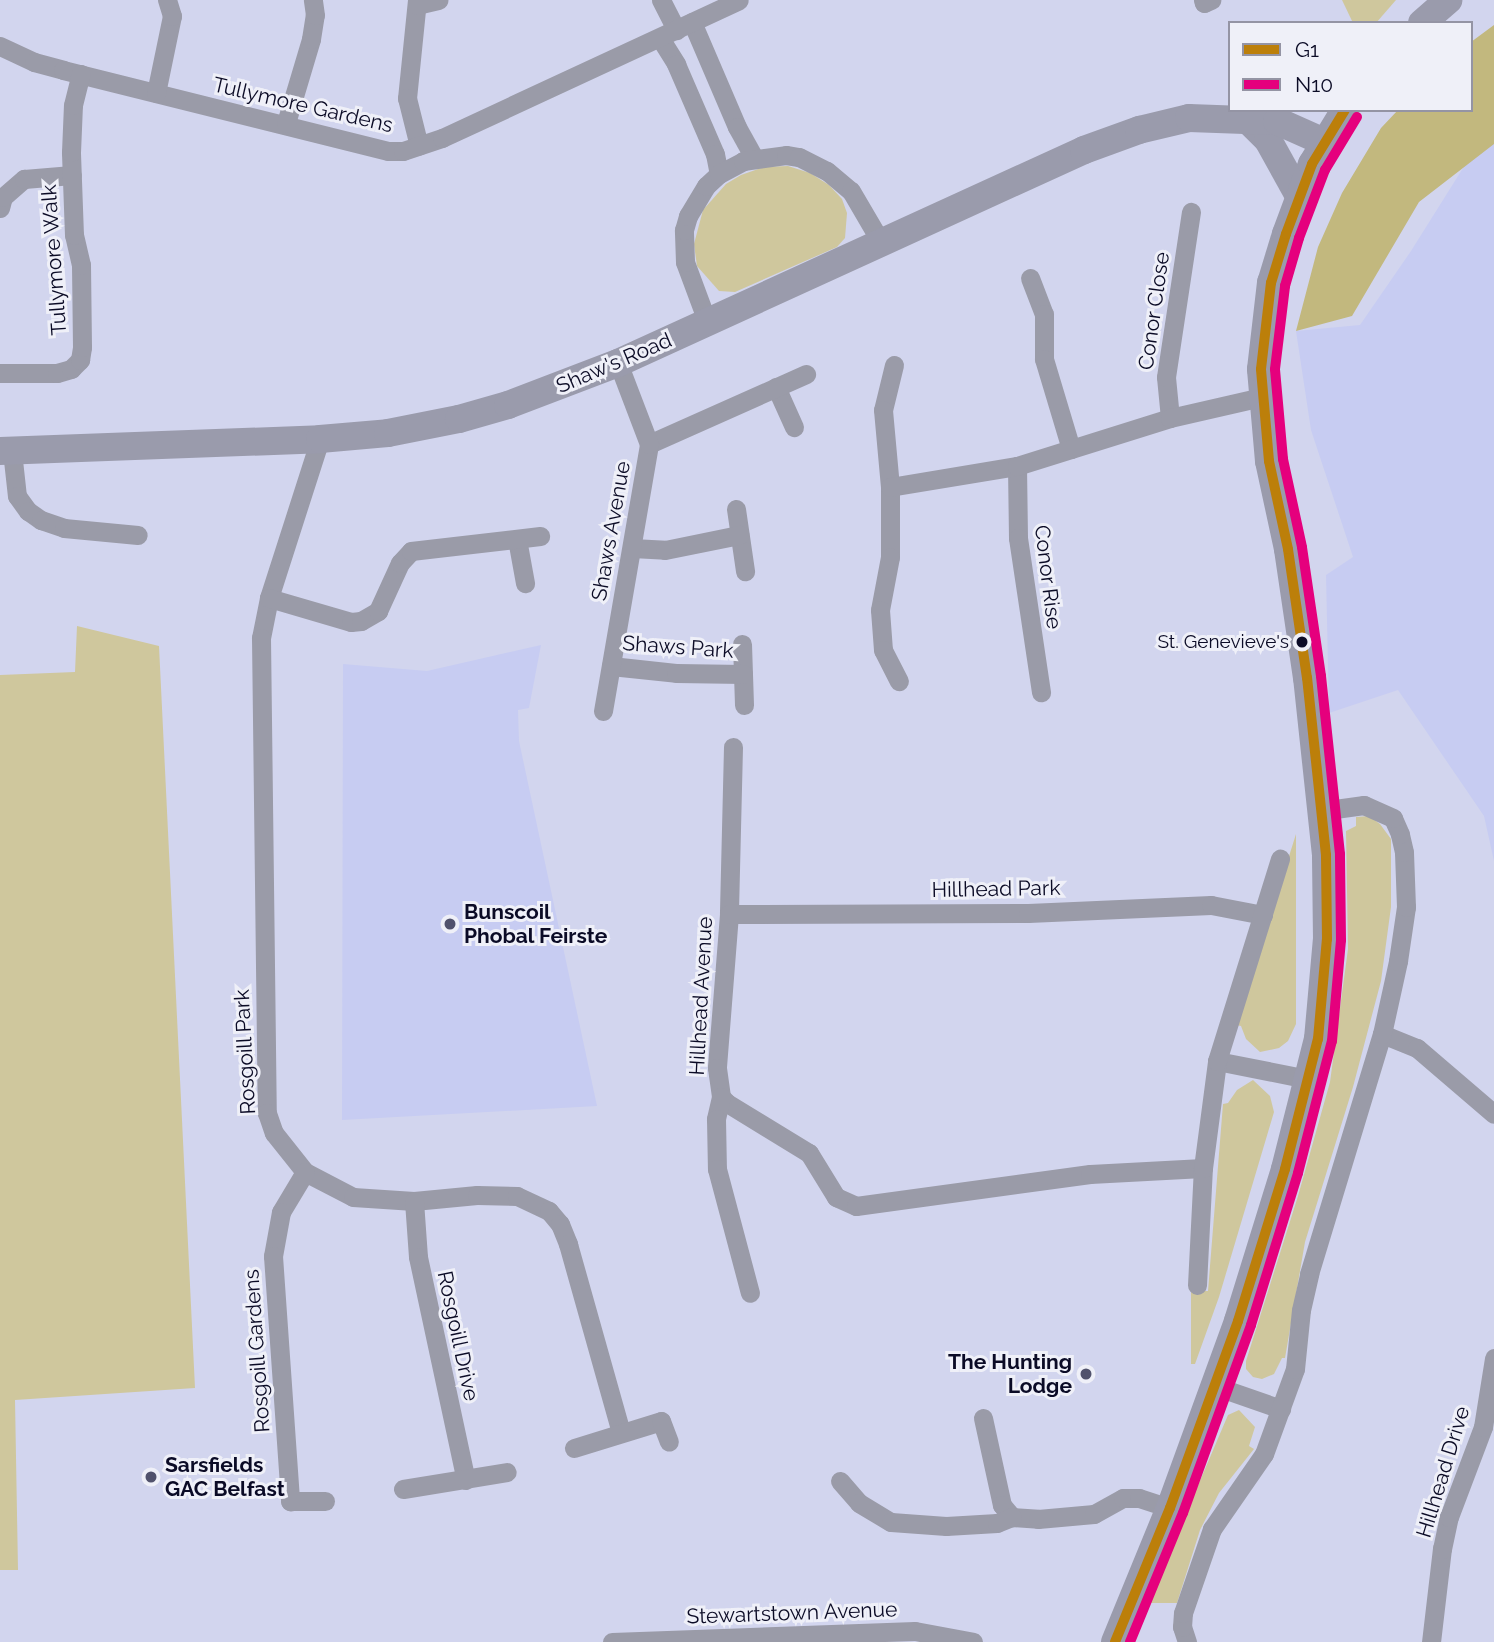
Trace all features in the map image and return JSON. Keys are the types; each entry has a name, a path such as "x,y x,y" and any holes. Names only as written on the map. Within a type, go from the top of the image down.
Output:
{"main road":[{"path":"1424,21 1448,0"},
{"path":"1115,1642 1170,1508 1215,1386 1285,1169 1318,1039 1327,939 1326,855 1307,678 1288,550 1269,461 1262,397 1264,327 1271,283 1299,195 1324,142 1344,112"},
{"path":"1240,115 1268,140 1299,195"},
{"name":"Shaw's Road","path":"6,451 320,439 388,433 459,419 531,397 618,363 1110,139 1189,118 1240,115 1287,124 1324,142"}],"street":[{"path":"156,93 172,16 167,0"},
{"path":"286,123 311,39 315,15 313,0"},
{"path":"419,146 407,98 417,3 438,0"},
{"path":"661,0 676,30 754,158"},
{"name":"Tullymore Gardens","path":"0,46 34,62 286,123 388,151 419,146 739,0"},
{"path":"1203,0 1204,3 1211,0"},
{"path":"676,30 677,64 715,154 719,174"},
{"name":"Tullymore Walk","path":"0,373 57,373 71,369 79,360 82,347 81,265 74,235 72,175 73,104 81,74"},
{"path":"708,324 692,286 682,246 688,216 706,186 719,174 754,158 799,157 827,171 851,191 882,244"},
{"path":"0,208 3,197 24,179 72,175"},
{"name":"Conor Close","path":"1170,418 1166,377 1191,212"},
{"path":"1030,278 1044,314 1044,359 1071,449"},
{"name":"Shaws Avenue","path":"603,711 649,443 618,363"},
{"path":"894,365 883,410 890,487 890,557 880,610 883,650 899,681"},
{"path":"649,443 806,374"},
{"path":"776,387 794,427"},
{"path":"890,487 1017,466 1170,418 1262,397"},
{"name":"Rosgoill Park","path":"320,439 269,598 261,638 259,676 265,1096 274,1133 305,1172 353,1197 414,1201 477,1195 517,1196 549,1211 560,1224 568,1244 621,1433"},
{"path":"6,451 17,496 28,511 41,520 64,528 138,535"},
{"name":"Conor Rise","path":"1017,466 1018,538 1041,692"},
{"path":"736,509 745,571"},
{"path":"269,598 351,622 360,621 378,611 400,563 411,551 540,536"},
{"path":"632,548 665,550 739,536"},
{"path":"517,538 525,583"},
{"name":"Shaws Park","path":"742,643 744,705"},
{"name":"Shaws Park","path":"611,666 676,673 743,674"},
{"name":"Hillhead Avenue","path":"733,747 729,914 717,1068 721,1097 736,1111 809,1153 836,1197 856,1206 1090,1174 1203,1168"},
{"path":"1187,1642 1183,1613 1212,1529 1264,1454 1295,1369 1301,1310 1309,1274 1382,1034 1406,906 1400,834 1392,818 1364,805 1320,810"},
{"path":"1197,1286 1203,1168 1217,1061 1280,859"},
{"name":"Hillhead Park","path":"729,914 1028,913 1211,905 1263,915"},
{"path":"1382,1034 1417,1048 1494,1114"},
{"path":"1217,1061 1308,1079"},
{"path":"721,1097 716,1119 717,1169 750,1293"},
{"name":"Rosgoill Gardens","path":"305,1172 281,1212 273,1256 290,1501 325,1501"},
{"name":"Rosgoill Drive","path":"414,1201 418,1257 466,1480"},
{"name":"Hillhead Drive","path":"1431,1642 1445,1538 1483,1427 1494,1358"},
{"path":"1215,1386 1281,1409"},
{"path":"983,1418 1002,1505 1012,1517"},
{"path":"574,1448 661,1421 669,1443"},
{"path":"403,1489 506,1472"},
{"path":"840,1481 859,1503 891,1522 946,1526 997,1523 1012,1517 1038,1519 1094,1514 1124,1498 1139,1498 1170,1508"},
{"name":"Stewartstown Avenue","path":"612,1642 915,1631 973,1642"}],"shaded area":[{"path":"1342,0 1396,0 1378,21 1352,21"},
{"path":"1494,25 1494,144 1419,202 1352,316 1296,331 1318,247 1342,193 1381,128 1396,112 1473,112 1473,41"},
{"path":"1494,137 1494,861 1484,816 1398,690 1329,713 1326,575 1353,557 1311,430 1296,331 1360,325 1411,251 1475,149"},
{"path":"788,166 810,173 829,185 842,199 847,213 845,238 837,247 735,292 719,291 697,266 694,244 703,210 726,184 741,175 764,167"},
{"path":"77,626 159,646 195,1388 15,1400 18,1570 0,1570 0,675 75,672"},
{"name":"Bunscoil Phobal Feirste","path":"541,645 529,708 518,710 519,741 597,1106 342,1120 343,664 427,671"},
{"path":"1369,816 1380,824 1391,839 1391,907 1381,981 1353,1087 1305,1242 1285,1358 1282,1358 1274,1374 1262,1379 1253,1377 1246,1369 1246,1361 1298,1196 1330,1082 1348,949 1346,831 1356,826 1356,817"},
{"path":"1296,834 1296,1024 1288,1041 1279,1048 1260,1052 1246,1039 1241,1026 1236,1025"},
{"path":"1253,1080 1270,1096 1274,1112 1219,1297 1195,1364 1191,1364 1191,1291 1208,1291 1223,1104 1228,1103 1237,1090"},
{"path":"1239,1410 1255,1427 1249,1446 1254,1449 1219,1493 1200,1530 1177,1603 1148,1603 1228,1415"}],"transit line":[{"name":"G1","path":"1115,1642 1170,1508 1238,1321 1285,1169 1318,1039 1327,939 1326,855 1307,678 1288,549 1269,461 1261,369 1271,283 1286,234 1312,164 1344,112"},
{"name":"N10","path":"1130,1642 1183,1513 1251,1325 1298,1173 1332,1041 1341,940 1340,854 1321,676 1302,547 1283,459 1275,369 1285,286 1299,238 1325,170 1357,117"}],"place":[{"name":"St. Genevieve's","path":"1302,642"},
{"name":"Bunscoil Phobal Feirste","path":"450,924"},
{"name":"The Hunting Lodge","path":"1086,1374"},
{"name":"Sarsfields GAC Belfast","path":"151,1477"}]}
